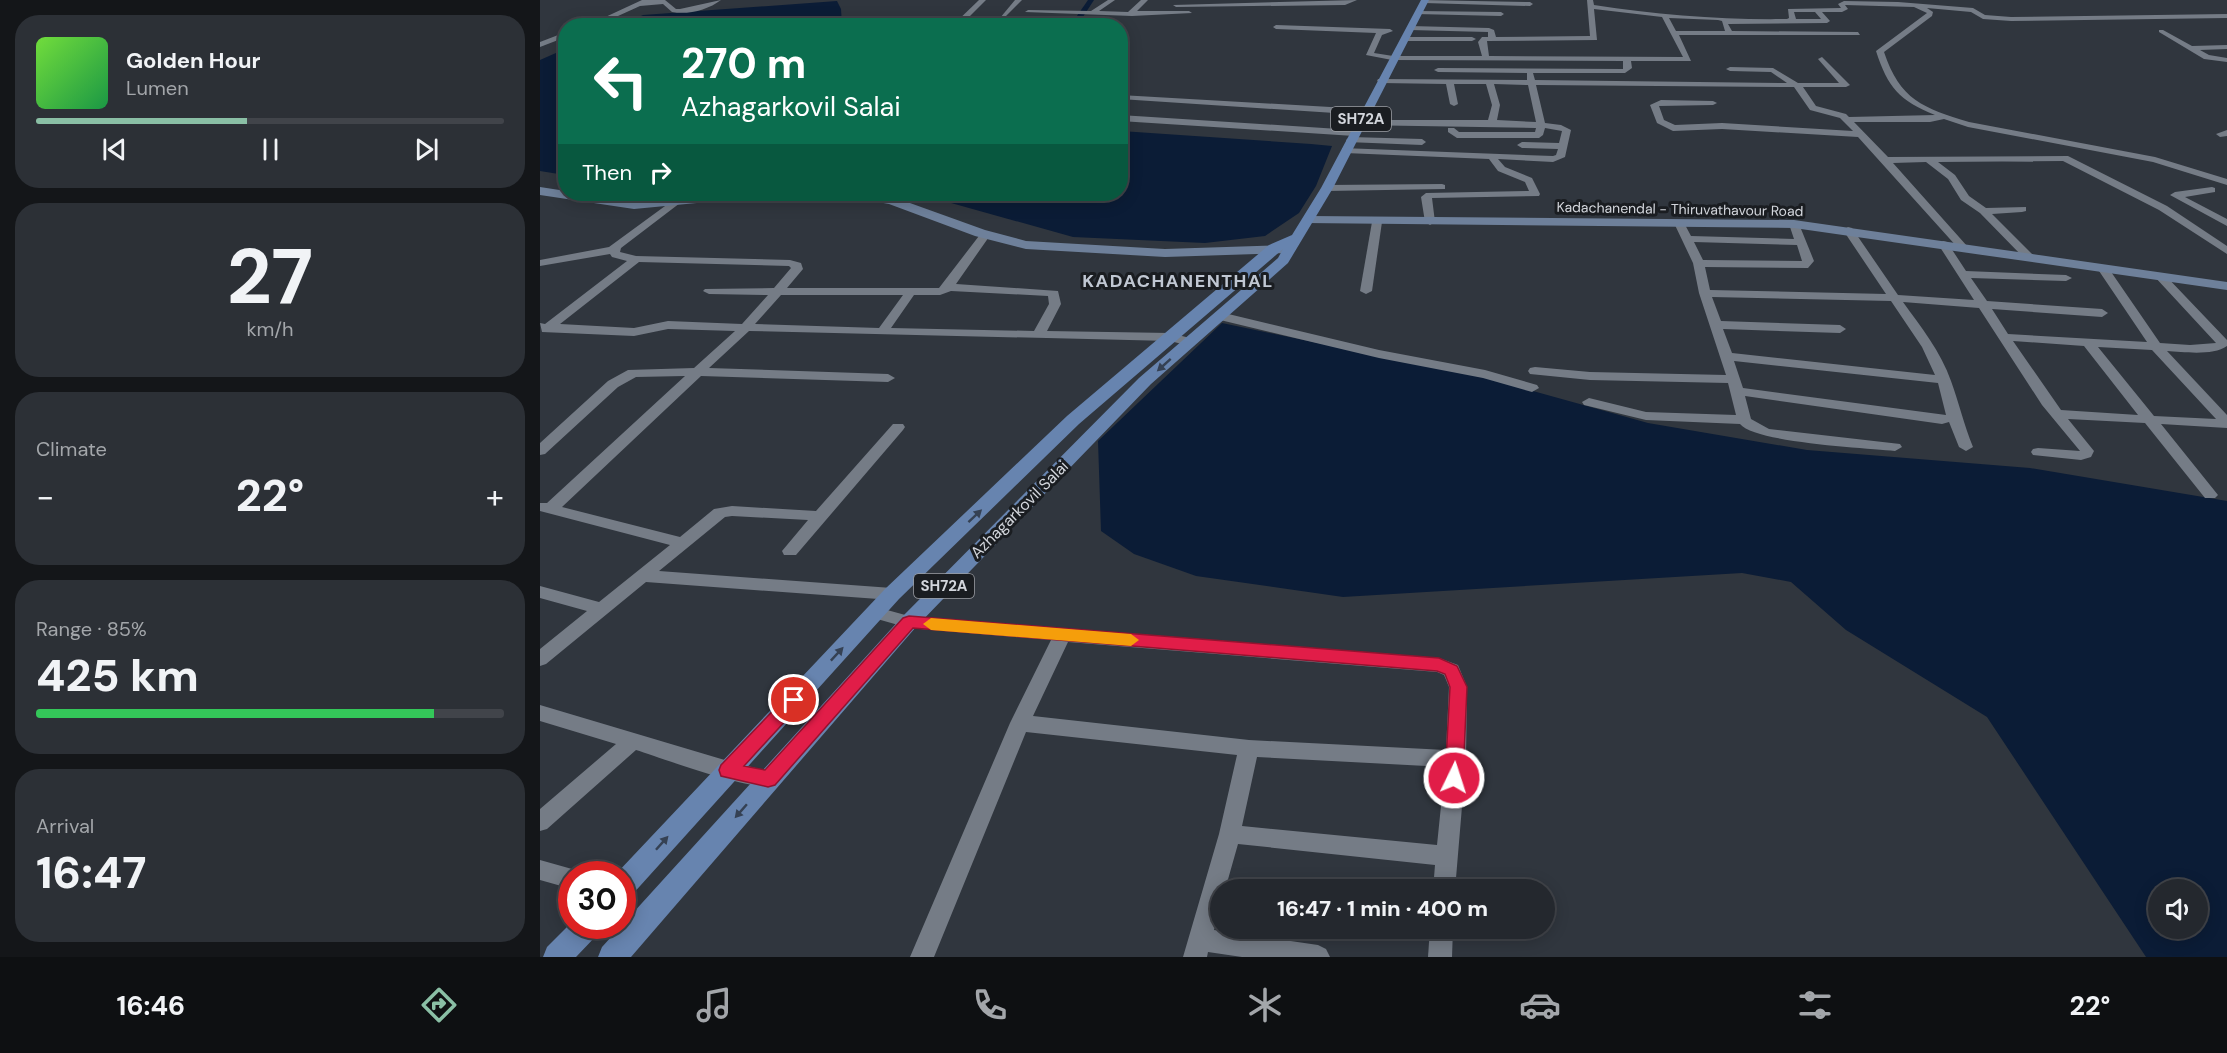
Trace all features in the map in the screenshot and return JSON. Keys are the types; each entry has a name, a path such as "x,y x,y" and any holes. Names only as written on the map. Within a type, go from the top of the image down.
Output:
{"main road":[{"name":"Azhagarkovil Salai","path":"636,872 892,594 1073,420 1180,339 1286,245 1309,220 1425,1"},
{"path":"540,191 558,194"},
{"path":"607,201 627,204 675,201"},
{"path":"892,201 986,234 1026,245 1153,253 1200,253 1286,245"},
{"name":"Kadachanendal - Thiruvathavour Road","path":"1309,220 1794,224 1962,246 2227,286"},
{"name":"Azhagarkovil Salai","path":"612,957 909,622 1146,381 1180,339 1220,316 1283,260 1286,245"},
{"path":"557,957 574,939"}],"street":[{"path":"607,18 644,2 665,2 674,11 682,11 707,7 718,0"},
{"path":"964,18 983,0"},
{"path":"1002,17 1019,0"},
{"path":"1090,13 1112,0"},
{"path":"1132,14 1145,0"},
{"path":"1167,14 1178,2 1345,3 1354,0"},
{"path":"1425,1 1530,4"},
{"path":"1276,27 1407,32 1489,39 1594,38 1591,3 1665,16 1718,18 1729,21 1827,21 1817,10"},
{"path":"1791,21 1790,10 1844,10 1842,4 1844,3 1942,7 1973,10 1983,17 2012,19 2227,16"},
{"path":"1916,5 1930,12 1930,15 1880,51 1895,88 1903,95 1946,116 1998,130 2155,160 2227,182"},
{"path":"1028,12 1077,11 1132,14 1243,12"},
{"path":"1419,13 1501,14"},
{"path":"1387,31 1379,33 1370,55 1393,58 1688,59 1665,16"},
{"path":"1729,21 1724,23 1730,34"},
{"path":"1407,32 1492,31 1489,39 1482,42 1485,59"},
{"path":"2161,31 2207,57 2227,60"},
{"path":"1676,33 1858,34"},
{"path":"540,45 558,37"},
{"path":"2190,48 2227,47"},
{"path":"1381,81 1846,85 1822,59"},
{"path":"1438,70 1625,71 1628,68 1627,60"},
{"path":"1730,69 1773,70 1796,85 1808,98 1813,108 1838,113 1886,160 1962,246"},
{"path":"1448,127 1457,135 1536,136 1540,134 1541,125 1529,71"},
{"path":"1450,83 1454,104"},
{"path":"1490,83 1496,105 1492,122"},
{"path":"1704,84 1715,107 1678,110 1655,104 1658,119 1668,127 1722,126 1859,134"},
{"path":"1128,97 1365,112"},
{"path":"1678,110 1687,127"},
{"path":"1847,120 1946,116"},
{"path":"1128,119 1430,142"},
{"path":"1492,122 1565,129 1557,159 1492,155 1352,136 1492,122"},
{"path":"1448,127 1484,129"},
{"path":"1512,146 1562,146"},
{"path":"1430,222 1426,197 1430,195 1535,194 1528,180 1500,168 1494,162 1492,155"},
{"path":"1886,160 2065,158 2163,208 2227,251"},
{"path":"1927,159 1952,177 1965,198 1984,211 2028,256"},
{"path":"1327,188 1490,186"},
{"path":"2212,190 2175,195 2227,224"},
{"path":"540,263 613,250 675,201"},
{"path":"1984,211 2022,209"},
{"path":"1366,291 1377,222"},
{"path":"1679,223 1699,263 1705,293 1717,325 1744,420 1749,426 1767,433 1895,447"},
{"path":"1699,263 1804,266 1808,261 1794,224"},
{"path":"1848,230 1893,298 1923,338 1944,380 1954,417 1966,447"},
{"path":"709,291 940,292 948,287 986,234"},
{"path":"1689,239 1800,242"},
{"path":"1943,244 1980,303 2056,414 2085,446 2086,454 2038,452"},
{"path":"545,508 746,327 790,278 797,265 636,259 616,255 613,250"},
{"path":"542,329 636,259"},
{"path":"2103,268 2156,347 2227,423"},
{"path":"1962,274 2066,278"},
{"path":"2003,337 2156,347 2216,348 2222,346 2222,342 2160,276"},
{"path":"948,287 1054,293 1055,304 1039,334"},
{"path":"882,332 911,292"},
{"path":"1705,293 1893,298 2103,313"},
{"path":"1220,316 1379,354 1485,374 1532,388"},
{"path":"542,329 633,332 668,325 1180,339"},
{"path":"1717,325 1840,329"},
{"path":"2088,342 2210,495"},
{"path":"1725,356 1944,380"},
{"path":"1535,371 1735,385 1942,420 1954,417"},
{"path":"540,451 622,377 640,372 888,378"},
{"path":"1589,402 1646,416 1744,420"},
{"path":"2056,414 2227,423"},
{"path":"790,551 898,427"},
{"path":"545,508 665,537 681,544"},
{"path":"540,659 714,516 725,512 821,516"},
{"path":"643,576 892,594"},
{"path":"540,592 602,609"},
{"path":"876,614 909,622 1439,665 1451,670 1458,687 1456,759 1445,879"},
{"path":"922,957 1020,723 1062,634"},
{"path":"540,713 728,770 768,779"},
{"path":"1020,723 1249,748 1456,759"},
{"path":"540,822 633,741"},
{"path":"1249,748 1230,834 1197,948 1318,957"},
{"path":"1230,834 1446,856"},
{"path":"540,870 558,875"},
{"path":"1440,957 1441,939"}],"water":[{"path":"837,1 842,18 636,18 643,15"},
{"path":"558,52 558,174 540,171 540,60"},
{"path":"1128,131 1332,146 1316,186 1299,213 1265,236 1205,243 1073,237 944,201 1128,201"},
{"path":"1222,323 1486,378 1648,423 1807,450 2030,468 2227,501 2227,957 2146,957 1987,717 1846,630 1791,582 1742,573 1343,597 1196,576 1134,554 1101,531 1098,441"}],"waterway":[{"path":"1079,18 1091,0"}],"slow traffic":[{"path":"931,624 1131,640"}],"district":[{"name":"KADACHANENTHAL","path":"1178,281"}],"route":[{"path":"794,700 728,770 768,779 909,622 1439,665 1451,670 1458,687 1454,778"}]}
